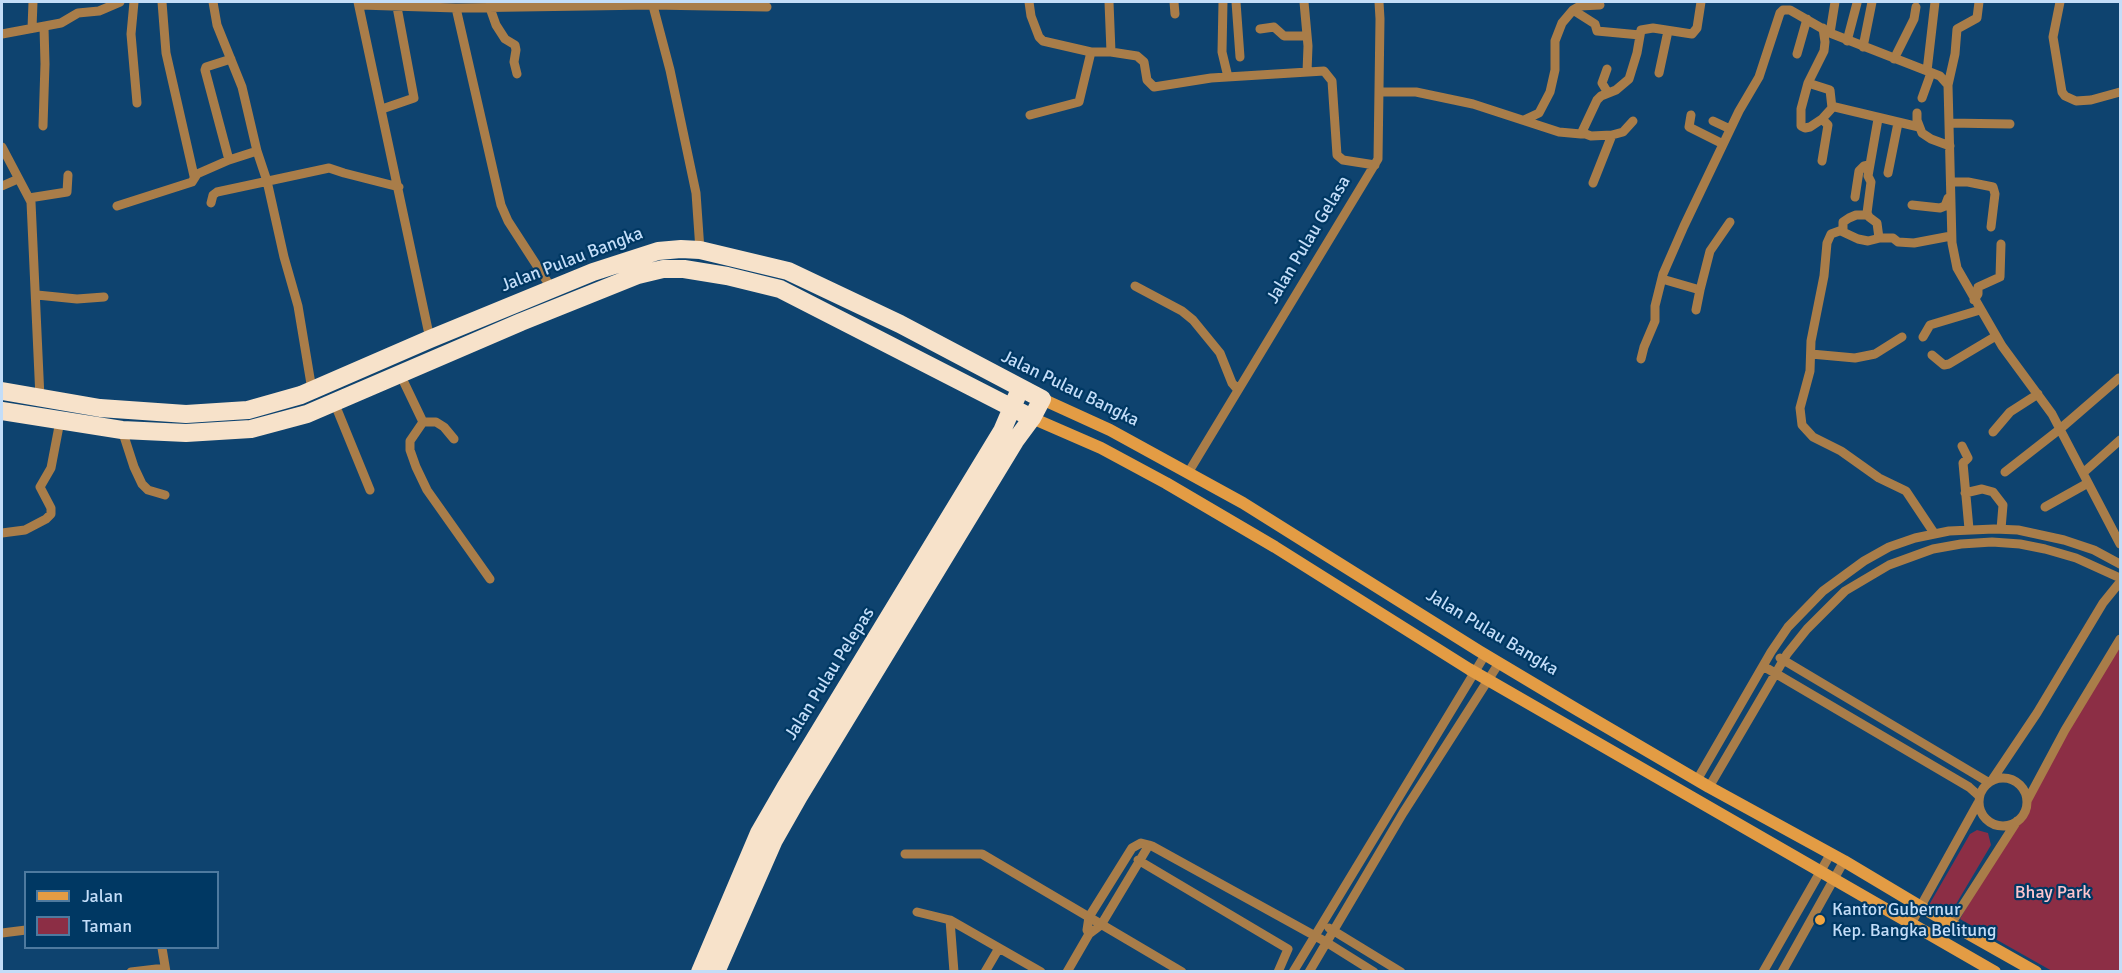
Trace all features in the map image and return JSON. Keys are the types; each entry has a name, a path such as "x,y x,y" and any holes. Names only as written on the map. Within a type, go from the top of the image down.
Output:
{"highway":[{"name":"Jalan Pulau Bangka","path":"2,391 100,408 186,414 248,410 301,395 460,326 593,272 658,251 700,250 788,271 900,324 1042,399"},
{"path":"2,411 122,430 186,433 251,429 307,414 638,275 663,268 727,276 780,289 1032,418"},
{"path":"460,326 468,345"},
{"name":"Jalan Pulau Pelepas","path":"700,972 759,833 784,788 1002,431 1021,389"},
{"name":"Jalan Pulau Pelepas","path":"716,972 774,840 799,796 1042,399"}],"main road":[{"name":"Jalan Pulau Bangka","path":"1042,399 1110,430 1243,503 1485,655 1709,787 1844,861 2036,972"},
{"path":"1032,418 1101,448 1166,483 1275,547 1488,680 1912,922 1995,972"}],"street":[{"path":"32,28 33,2"},
{"path":"2,34 68,21 78,13 99,11 120,2"},
{"path":"134,2 131,34 137,103"},
{"path":"162,2 166,53 195,176"},
{"path":"213,2 217,25 242,87 257,151 267,181 298,306 312,390"},
{"path":"1029,2 1031,16 1039,37 1043,41 1090,52 1112,52 1140,58 1147,80 1154,87 1228,77 1324,71 1332,81 1337,155 1343,160 1375,165"},
{"path":"1109,2 1112,52"},
{"path":"1174,2 1175,14"},
{"path":"1223,2 1222,52 1228,77"},
{"path":"1236,2 1240,57"},
{"path":"1304,2 1307,72"},
{"name":"Jalan Pulau Gelasa","path":"1188,474 1378,159 1379,2"},
{"path":"1583,133 1597,100 1616,90 1629,79 1641,30 1648,28 1689,35 1695,32 1701,2"},
{"path":"1832,108 1810,127 1801,126 1801,109 1808,83 1824,51 1826,31 1835,2"},
{"path":"1863,47 1872,2"},
{"path":"1922,98 1929,72 1935,2"},
{"path":"1979,2 1977,18 1957,29 1955,54 1948,85 1952,236 1957,268 1996,336 2052,414 2121,544"},
{"path":"2060,2 2052,37 2060,82 2065,96 2076,101 2091,100 2121,92"},
{"path":"430,339 359,3 397,7 456,8 490,8 521,4 652,3 767,7"},
{"path":"652,3 670,70 696,193 700,250"},
{"path":"1524,120 1539,113 1550,92 1555,70 1555,41 1562,23 1573,10 1580,6 1601,3 1594,27 1598,31 1640,35"},
{"path":"1847,41 1857,3"},
{"path":"1641,359 1655,321 1655,306 1662,279 1684,226 1730,129 1759,77 1784,5 1826,31 1945,79 1948,85"},
{"path":"382,109 414,98 397,7"},
{"path":"1894,59 1914,19 1917,7"},
{"path":"456,8 504,213 552,289"},
{"path":"490,8 496,25 505,39 515,45 514,62 517,74"},
{"path":"1573,10 1595,24"},
{"path":"1797,54 1807,19"},
{"path":"43,126 44,27"},
{"path":"1260,29 1274,27 1284,36 1307,36"},
{"path":"1659,73 1668,31"},
{"path":"1030,115 1079,102 1090,52"},
{"path":"229,160 205,70 206,67 231,59"},
{"path":"1607,69 1602,83 1608,93"},
{"path":"1808,83 1830,90 1832,108"},
{"path":"1380,92 1416,92 1473,104 1559,132 1583,133 1591,136 1623,132 1633,121"},
{"path":"1832,108 1851,110 1878,119 1919,127"},
{"path":"1917,113 1922,133 1950,146"},
{"path":"1691,116 1689,127 1723,144"},
{"path":"1822,118 1828,125 1822,161"},
{"path":"1867,215 1871,182 1868,176 1869,165 1878,119"},
{"path":"1713,121 1730,129"},
{"path":"1888,172 1898,123"},
{"path":"1949,123 2010,124"},
{"path":"1593,183 1612,135"},
{"path":"2,147 30,198 37,295 40,398"},
{"path":"117,206 192,182 195,176 229,160 257,151"},
{"path":"1855,197 1859,171 1869,165"},
{"path":"211,203 213,195 217,192 333,168 399,187"},
{"path":"30,198 67,192 68,175"},
{"path":"2,186 18,179"},
{"path":"1950,182 1968,182 1993,187 1995,194 1991,227"},
{"path":"1912,206 1944,207 1947,199 1951,197"},
{"path":"1878,238 1877,223 1867,215 1856,215 1843,222 1844,234 1868,241 1893,238 1898,242 1914,243 1952,236"},
{"path":"1696,310 1710,251 1730,222"},
{"path":"1842,230 1831,234 1827,243 1824,276 1811,341 1810,371 1800,408 1802,425 1813,436 1841,451 1879,478 1906,491 1934,534"},
{"path":"1974,300 1978,294 1978,287 2000,277 2001,244"},
{"path":"1662,279 1700,290"},
{"path":"1135,286 1182,311 1193,320 1220,353 1232,383 1238,390"},
{"path":"37,295 77,299 104,297"},
{"path":"1923,337 1930,325 1980,310"},
{"path":"1932,355 1944,365 1949,364 1996,336"},
{"path":"1811,354 1855,358 1875,354 1902,337"},
{"path":"400,374 423,422"},
{"path":"2005,472 2060,429 2119,378"},
{"path":"1993,432 2010,412 2038,394"},
{"path":"334,402 370,490"},
{"path":"2,533 25,530 51,514 51,508 40,487 51,468 60,421"},
{"path":"423,422 436,422 444,427 454,440"},
{"path":"423,422 410,441 410,450 416,467 427,490 490,579"},
{"path":"122,430 142,484 148,490 165,495"},
{"path":"2045,507 2086,478 2121,440"},
{"path":"1962,446 1968,458 1963,463 1969,529"},
{"path":"1965,493 1982,489 1993,492 2003,505 2001,529"},
{"path":"1697,780 1771,652 1804,609 1844,575 1889,547 1934,534 1969,529 2018,530 2064,540 2102,553 2121,564"},
{"path":"1709,787 1783,660 1807,629 1845,591 1889,565 1933,549 1992,542 2020,544 2076,558 2121,580 2103,603 2037,712 1990,781 1982,789 1979,800 1912,922"},
{"path":"1941,941 2025,810 2027,801 2065,730 2121,639"},
{"path":"1771,652 1990,781 2001,778 2015,781 2025,791 2027,801"},
{"path":"1293,972 1485,655"},
{"path":"1309,972 1402,813 1499,663"},
{"path":"1763,666 1969,788 1979,800 1983,816 1994,825 2004,826 2017,821"},
{"path":"1089,934 1087,930 1089,917 1132,848 1140,843 1149,845 1326,942 1374,972"},
{"path":"1067,972 1089,934 1101,925 1149,845"},
{"path":"905,854 963,852 982,854 1182,972"},
{"path":"1763,972 1831,854"},
{"path":"1138,861 1288,949 1306,950"},
{"path":"1782,972 1844,861"},
{"path":"917,912 950,920 1041,972"},
{"path":"950,920 954,972"},
{"path":"1322,924 1401,972"},
{"path":"2,933 24,930"},
{"path":"985,972 999,948"},
{"path":"131,972 165,970 162,949"},
{"path":"1278,972 1288,949"}],"green space":[{"name":"Bhay Park","path":"2120,635 2120,971 2052,971 1960,919"},
{"path":"1977,830 1988,833 1991,845 1949,916 1929,905 1970,834"}],"place":[{"name":"Kantor Gubernur Kep. Bangka Belitung","path":"1820,920"}]}
